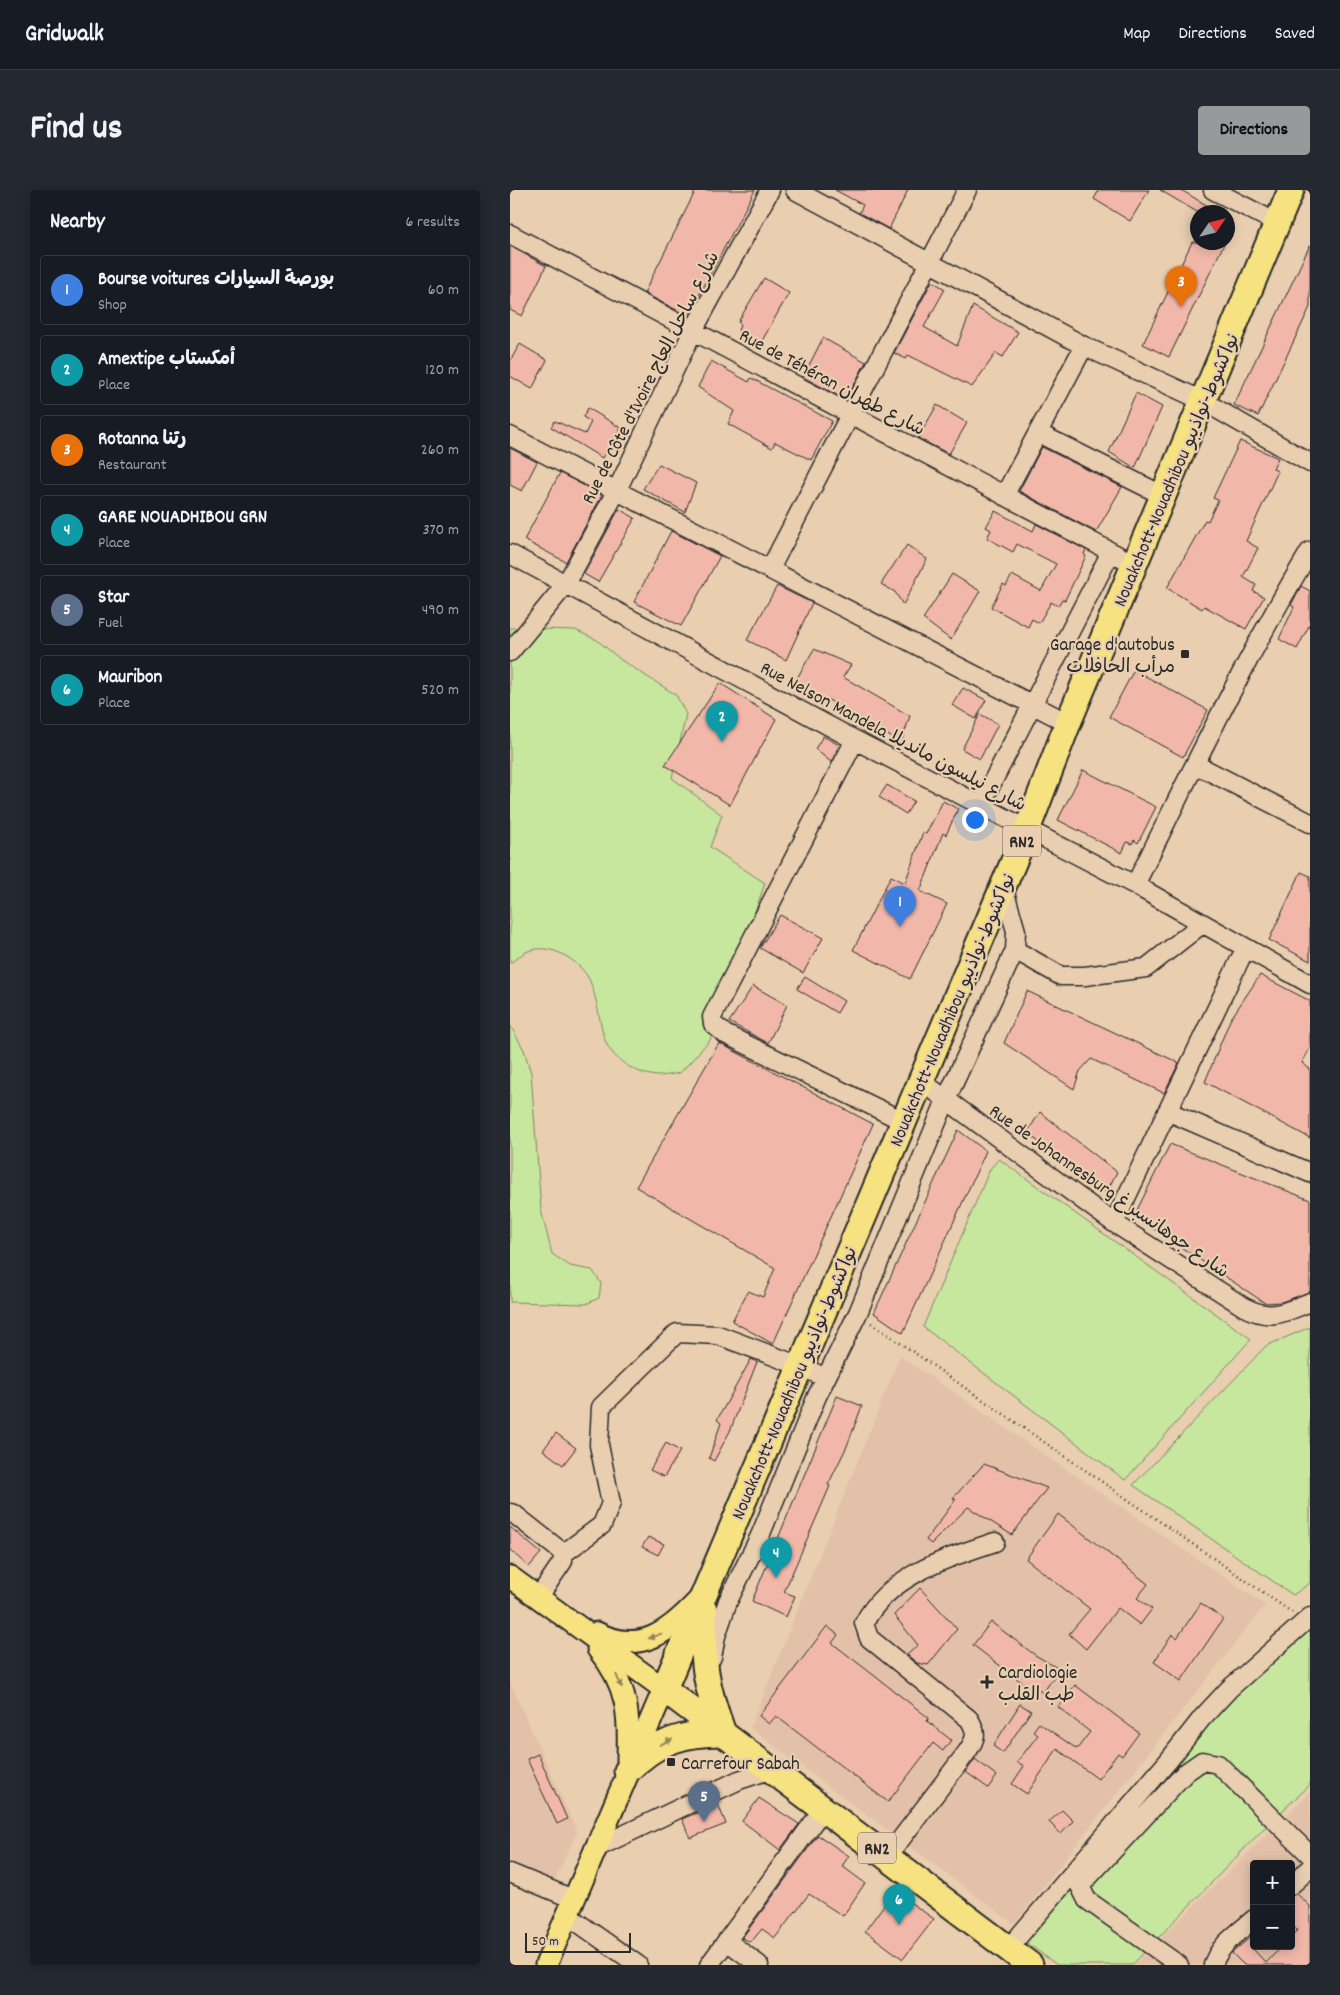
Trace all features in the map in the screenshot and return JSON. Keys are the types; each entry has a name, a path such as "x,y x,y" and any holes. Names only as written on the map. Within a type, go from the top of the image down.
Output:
{"highway":[{"name":"Nouakchott-Nouadhibou نواكشوط-نواذيبو","path":"664,1688 1027,830 1068,723 1136,565 1291,190"},
{"path":"627,1771 644,1755 678,1737 700,1733 723,1734 708,1690 702,1644 706,1591"},
{"name":"RN2","path":"664,1688 1030,1965"}],"main road":[{"path":"510,1576 565,1618 664,1688 627,1771 546,1965"},
{"path":"565,1618 611,1640 639,1641 667,1630 679,1621 706,1591"},
{"path":"565,1618 599,1650 620,1679 627,1706 627,1771"}],"street":[{"name":"Rue de Côte d'Ivoire شارع ساحل العاج","path":"510,652 566,584 617,490 693,331 770,190"},
{"path":"795,190 1084,346 1203,401 1310,463"},
{"path":"770,569 852,415 967,190"},
{"path":"1218,191 1276,223"},
{"name":"Rue de Téhéran شارع طهران","path":"510,234 1136,565"},
{"path":"1004,496 1084,346"},
{"path":"1038,433 1164,496"},
{"path":"510,436 1068,723"},
{"path":"1135,885 1195,764 1290,584 1310,551"},
{"path":"980,806 1111,552"},
{"name":"Rue Nelson Mandela شارع نيلسون مانديلا","path":"510,554 980,806 1135,885 1245,949 1310,984"},
{"path":"856,740 712,1017 713,1024 725,1034 903,1121"},
{"path":"1195,764 1308,817"},
{"path":"708,1690 712,1651 728,1602 775,1500 826,1378 858,1313 946,1100 1015,950 1016,931 1003,886"},
{"path":"1015,950 1061,976 1085,976 1146,968 1202,924"},
{"path":"1114,1223 1245,949"},
{"name":"Rue de Johannesburg شارع جوهانسبرغ","path":"921,1082 1114,1223 1253,1312 1274,1316 1310,1302"},
{"path":"1167,1110 1310,1173"},
{"path":"563,1554 602,1525 611,1503 599,1446 601,1407 677,1334 718,1335 800,1366 826,1378"},
{"path":"748,1489 775,1500"},
{"path":"510,1513 529,1525 563,1554 563,1560 538,1598"},
{"path":"888,1856 976,1740 976,1730 969,1719 869,1638 864,1623 872,1608 896,1585 946,1558 995,1542"},
{"path":"706,1591 728,1602"},
{"path":"1008,1949 1169,1760 1202,1718 1229,1689 1307,1619"},
{"path":"1179,1965 1087,1900 1080,1886 1185,1773 1202,1761 1218,1764 1310,1855"},
{"path":"594,1849 739,1780 772,1769"},
{"path":"709,1965 824,1808"},
{"path":"1295,1881 1310,1868"},
{"path":"510,1873 570,1907 638,1965"},
{"path":"1213,1965 1227,1943 1250,1923"},
{"path":"727,1941 759,1965"}],"path":[{"path":"858,1313 1307,1619"}],"shaded area":[{"name":"Cardiologie طب القلب","path":"900,1356 1265,1605 1014,1924 750,1728"},
{"path":"510,1682 577,1832 553,1884 510,1868"},
{"path":"1310,1792 1310,1965 1134,1965"}],"green space":[{"path":"510,628 575,630 597,640 621,660 676,695 686,714 672,778 722,815 710,847 765,883 710,1040 680,1073 660,1076 649,1075 633,1069 612,1052 604,1037 590,981 579,966 563,954 544,949 535,949 524,953 510,963"},
{"path":"510,1025 524,1050 531,1073 541,1210 552,1254 570,1266 592,1270 601,1283 599,1298 586,1304 510,1302"},
{"path":"999,1159 1251,1339 1125,1480 923,1327 990,1169"},
{"path":"1310,1327 1310,1583 1293,1595 1133,1485 1266,1346"},
{"path":"1310,1622 1310,1785 1269,1823 1132,1965 1057,1965 1019,1937 1078,1852 1213,1704"}],"building":[{"path":"696,190 755,190 688,316 644,293"},
{"path":"835,190 908,190 889,229 859,213 863,205"},
{"path":"1099,190 1149,190 1130,221 1094,199"},
{"path":"1160,190 1181,190 1206,205 1190,205 1190,208"},
{"path":"1310,245 1310,307 1258,416 1234,405"},
{"path":"510,246 546,266 522,316 510,310"},
{"path":"1190,246 1190,250 1221,250 1169,357 1143,344"},
{"path":"764,278 789,293 759,346 744,337 745,334 738,330 741,324 738,322"},
{"path":"932,281 945,289 924,327 957,346 973,306 1018,332 1003,357 996,353 972,387 908,355 906,359 894,353"},
{"path":"823,338 866,362 846,400 803,377"},
{"path":"520,344 547,360 532,389 510,376 510,361"},
{"path":"711,361 749,382 751,378 832,421 811,460 775,442 772,448 728,424 734,411 698,387"},
{"path":"1136,393 1162,407 1135,468 1109,452"},
{"path":"937,405 967,423 949,454 918,438"},
{"path":"588,408 621,428 602,458 551,427 555,421 585,434 591,422 583,417"},
{"path":"1240,441 1278,458 1273,469 1278,471 1246,541 1258,548 1243,577 1256,585 1253,591 1264,597 1246,629 1204,606 1202,609 1167,588 1205,520 1208,521 1218,500 1213,498"},
{"path":"1042,447 1122,487 1096,532 1019,491"},
{"path":"510,448 537,462 522,491 510,485"},
{"path":"659,464 696,483 685,512 643,489"},
{"path":"560,473 602,495 566,562 524,540"},
{"path":"619,509 635,518 598,582 584,574"},
{"path":"995,511 1033,531 1036,524 1086,550 1084,554 1086,556 1065,600 1062,599 1058,606 1051,602 1039,623 1032,619 1028,627 991,607 1003,584 1006,586 1012,575 1041,591 1056,564 1017,544 1013,552 987,538 991,530 986,527"},
{"path":"671,531 720,556 681,626 634,602"},
{"path":"907,545 927,559 903,605 895,592 881,584"},
{"path":"952,574 980,591 951,640 923,619"},
{"path":"777,586 812,603 786,660 747,640"},
{"path":"1301,586 1310,591 1310,624 1297,649 1279,639 1294,607 1291,605"},
{"path":"814,649 851,665 843,677 910,716 901,743 827,699 825,702 793,685"},
{"path":"1134,670 1208,710 1183,757 1109,717"},
{"path":"720,683 776,719 730,805 665,765"},
{"path":"963,688 986,700 976,719 952,705"},
{"path":"980,714 998,724 980,759 962,749"},
{"path":"823,736 839,745 831,762 815,749"},
{"path":"1083,770 1156,807 1138,843 1134,840 1132,844 1127,842 1122,853 1058,820"},
{"path":"887,785 914,801 906,814 879,797"},
{"path":"943,801 958,809 946,835 943,833 920,891 947,904 910,979 853,950 891,876 905,883 923,832 926,834"},
{"path":"1301,872 1310,876 1310,961 1269,940"},
{"path":"780,915 823,938 803,973 760,948"},
{"path":"1260,975 1310,1001 1310,1048 1302,1063 1310,1069 1310,1138 1205,1082 1230,1020"},
{"path":"805,977 844,1001 837,1013 797,989"},
{"path":"753,986 787,1005 768,1043 729,1022"},
{"path":"1027,991 1179,1063 1164,1093 1091,1059 1080,1071 1074,1089 1004,1043"},
{"path":"719,1043 873,1124 773,1344 732,1321 748,1291 763,1297 775,1268 636,1187"},
{"path":"1040,1112 1117,1172 1106,1193 1027,1133"},
{"path":"958,1130 986,1151 903,1333 874,1313"},
{"path":"1170,1144 1310,1200 1310,1292 1281,1302 1265,1303 1134,1216"},
{"path":"751,1359 757,1362 730,1431 714,1461 709,1458 721,1423 717,1420"},
{"path":"837,1396 862,1406 847,1446 828,1485 830,1486 784,1592 795,1596 786,1617 752,1601"},
{"path":"556,1433 576,1448 563,1465 543,1450"},
{"path":"666,1443 680,1451 664,1477 650,1470"},
{"path":"984,1464 1047,1488 1012,1535 968,1507 931,1544 926,1540 956,1499 953,1498"},
{"path":"1058,1514 1148,1584 1137,1598 1152,1609 1140,1625 1118,1608 1086,1649 1069,1634 1090,1609 1026,1559"},
{"path":"510,1527 541,1553 529,1567 510,1550"},
{"path":"648,1537 664,1544 658,1555 642,1547"},
{"path":"920,1588 957,1629 928,1665 917,1663 907,1655 918,1645 894,1615"},
{"path":"1201,1603 1223,1619 1181,1681 1154,1662 1172,1634 1177,1638"},
{"path":"991,1622 1035,1655 1059,1669 1043,1693 1039,1690 1037,1694 973,1645"},
{"path":"827,1626 838,1635 832,1643 929,1718 927,1721 951,1740 943,1751 933,1743 888,1802 776,1716 769,1724 759,1716"},
{"path":"1075,1685 1139,1733 1122,1756 1118,1753 1098,1779 1057,1749 1027,1794 1012,1784 1024,1766 1017,1762 1038,1735 1033,1731 1039,1723 1077,1749 1090,1732 1058,1707"},
{"path":"1020,1704 1031,1711 1003,1753 993,1746"},
{"path":"538,1754 567,1819 557,1824 527,1759"},
{"path":"975,1759 997,1776 988,1788 966,1772"},
{"path":"759,1798 799,1824 780,1850 742,1821"},
{"path":"718,1804 726,1824 690,1838 682,1819"},
{"path":"1062,1810 1073,1821 1061,1834 1049,1822"},
{"path":"818,1835 849,1856 842,1866 865,1883 843,1916 809,1894 775,1938 762,1929 751,1942 742,1938"},
{"path":"894,1891 934,1919 903,1959 865,1931"},
{"path":"1295,1894 1310,1906 1310,1965 1244,1965 1232,1953 1250,1937 1250,1950 1254,1950 1266,1963 1278,1950 1295,1950 1295,1932 1297,1930 1295,1928"}],"place":[{"name":"Rotanna رتنا","path":"1181,307"},
{"name":"Garage d'autobus مرأب الحافلات","path":"1185,654"},
{"name":"Amextipe أمكستاب","path":"722,742"},
{"name":"Bourse voitures بورصة السيارات","path":"900,927"},
{"name":"GARE NOUADHIBOU GRN","path":"776,1578"},
{"name":"Cardiologie طب القلب","path":"987,1682"},
{"name":"Carrefour Sabah","path":"671,1762"},
{"name":"Star","path":"704,1822"},
{"name":"Mauribon","path":"899,1925"}]}
